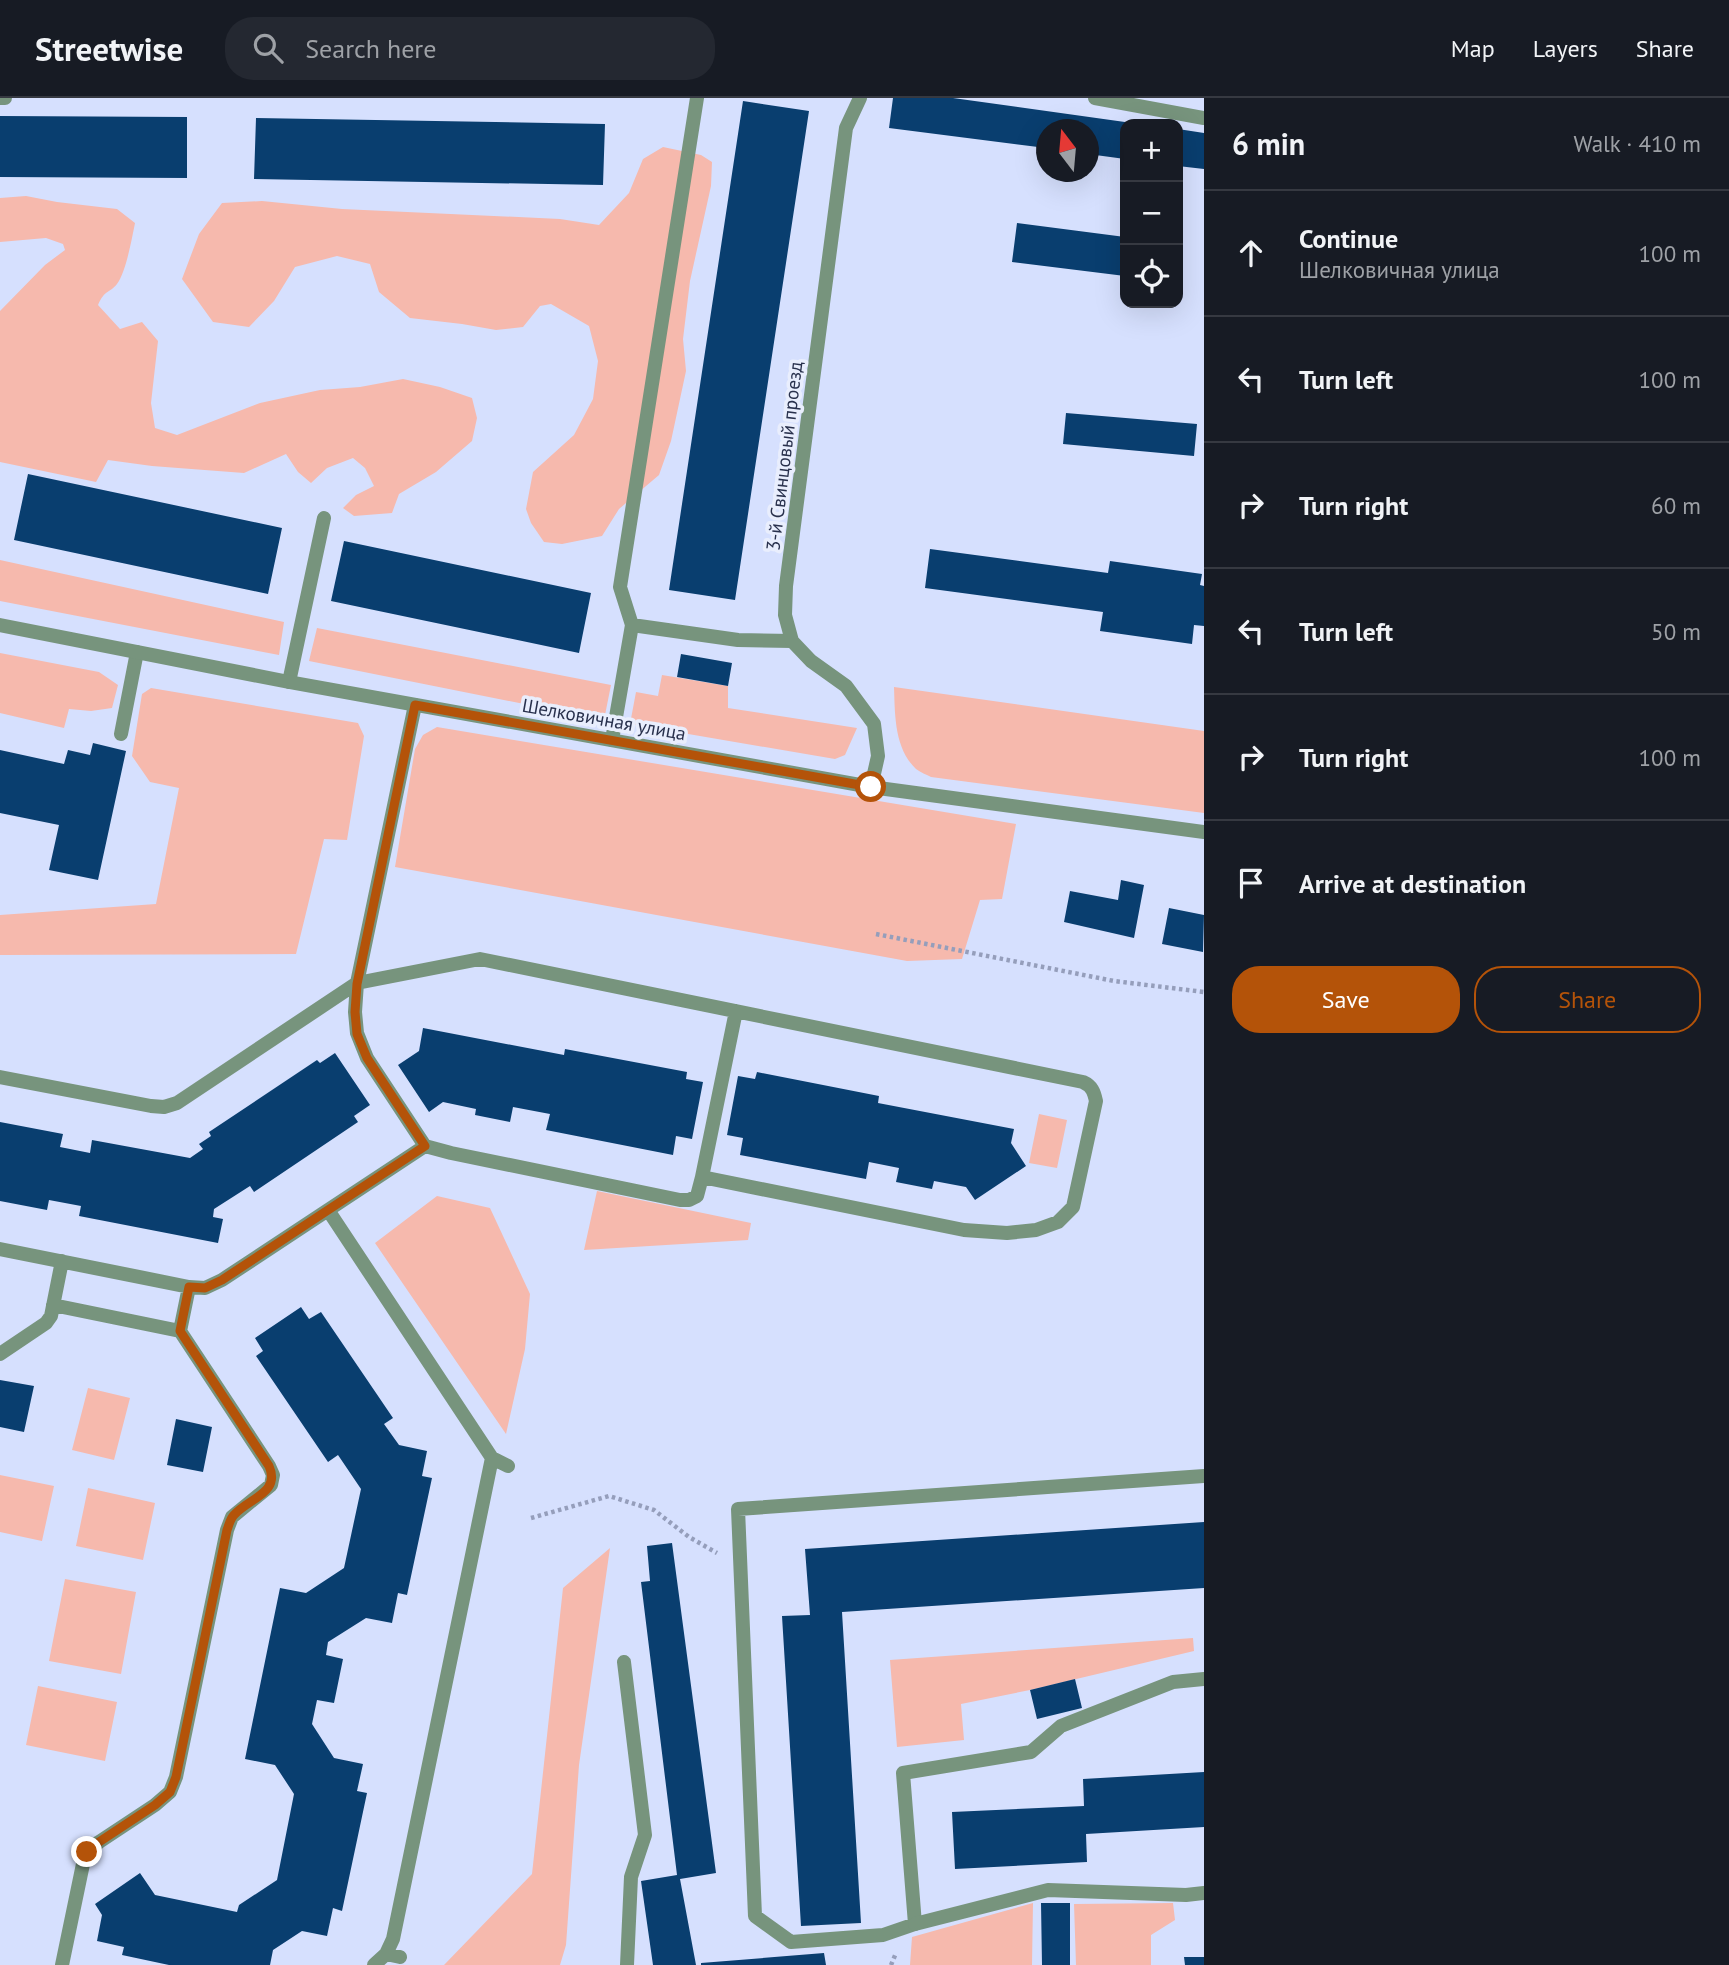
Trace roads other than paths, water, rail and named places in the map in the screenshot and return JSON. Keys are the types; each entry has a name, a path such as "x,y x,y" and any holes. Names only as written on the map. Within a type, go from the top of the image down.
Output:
{"street":[{"path":"612,740 632,625 620,587 697,98"},
{"name":"3-й Свинцовый проезд","path":"792,641 785,614 786,586 846,128 859,98"},
{"path":"1095,98 1204,118"},
{"path":"289,682 324,518"},
{"name":"Шелковичная улица","path":"0,625 289,682 871,787 1204,832"},
{"path":"632,625 738,640 792,641 811,661 846,686 874,724 878,756 871,787"},
{"path":"121,734 137,652"},
{"path":"415,705 357,984 355,1012 357,1034 367,1058 425,1146 689,1200 697,1196 702,1177 736,1011"},
{"path":"0,1077 164,1107 177,1103 357,984 480,959 1083,1082 1089,1084 1094,1091 1096,1101 1073,1208 1058,1222 1036,1230 1007,1233 964,1230 702,1177"},
{"path":"0,1249 205,1288 222,1280 425,1146"},
{"path":"328,1210 492,1458 508,1466"},
{"path":"0,1354 46,1323 51,1315 62,1261"},
{"path":"62,1965 82,1864 87,1852 170,1792 176,1777 227,1530 232,1517 271,1485 273,1475 180,1331 189,1287"},
{"path":"53,1305 180,1331"},
{"path":"374,1965 393,1956 393,1939 492,1458"},
{"path":"1204,1476 738,1509 755,1916 791,1942 883,1935 915,1924 1048,1890 1186,1895 1204,1893"},
{"path":"624,1662 645,1835 631,1877 627,1965"},
{"path":"915,1924 904,1773 1031,1752 1061,1726 1173,1682 1204,1679"}]}
